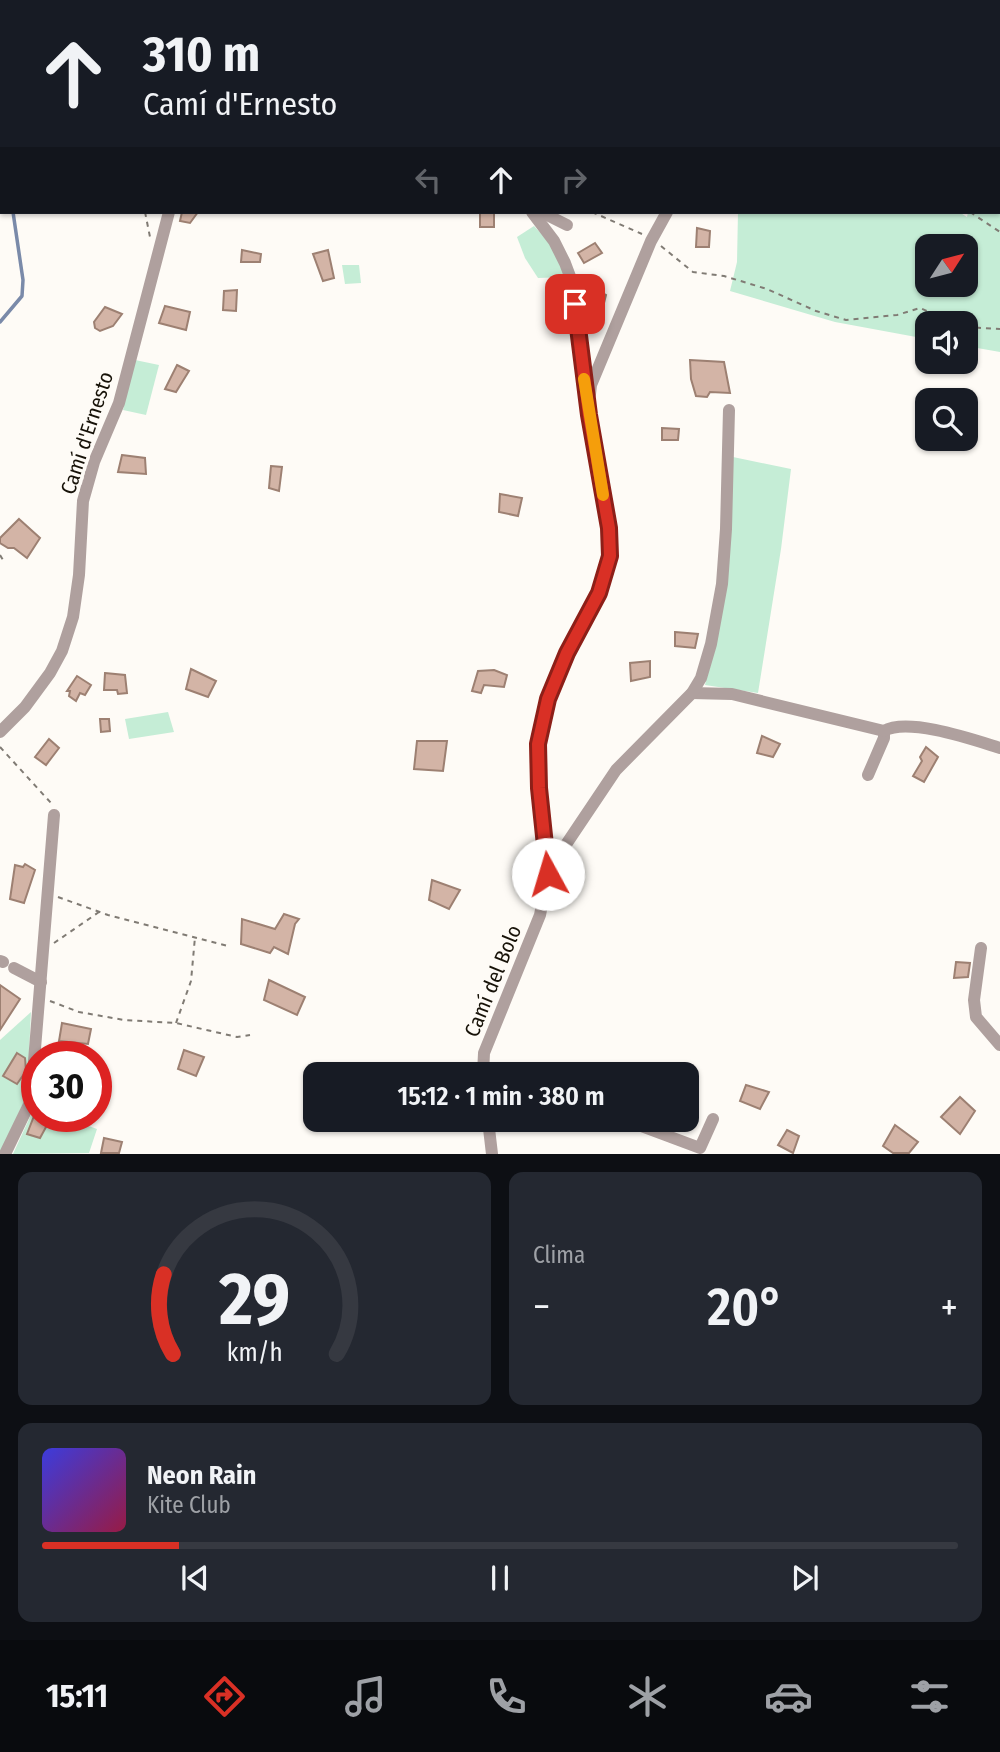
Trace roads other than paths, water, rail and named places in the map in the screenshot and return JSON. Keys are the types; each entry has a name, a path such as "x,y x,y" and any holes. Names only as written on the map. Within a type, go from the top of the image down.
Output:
{"street":[{"name":"Camí d'Ernesto","path":"0,732 25,707 50,673 62,651 73,617 79,575 83,501 94,462 119,403 168,214"},
{"path":"534,214 554,241 573,287 589,415"},
{"path":"545,214 567,225"},
{"path":"589,415 591,385 652,238 666,214"},
{"path":"548,874 553,857 565,846 616,770 692,693 701,678 722,584 729,410"},
{"name":"Camí del Bolo","path":"484,1062 484,1053 540,915 548,874 539,788 538,744 548,699 567,653 599,593 610,556 609,528 589,415"},
{"path":"692,693 732,694 884,731 893,726 934,730 1000,748"},
{"path":"868,775 884,738 884,731"},
{"path":"5,1153 35,1092 34,1061 54,815"},
{"path":"981,948 974,1000 976,1017 1000,1045"},
{"path":"6,964 41,982"},
{"path":"657,1132 700,1148 713,1119"},
{"path":"489,1132 492,1153"}],"waterway":[{"path":"0,322 22,296 23,280 13,214"}]}
